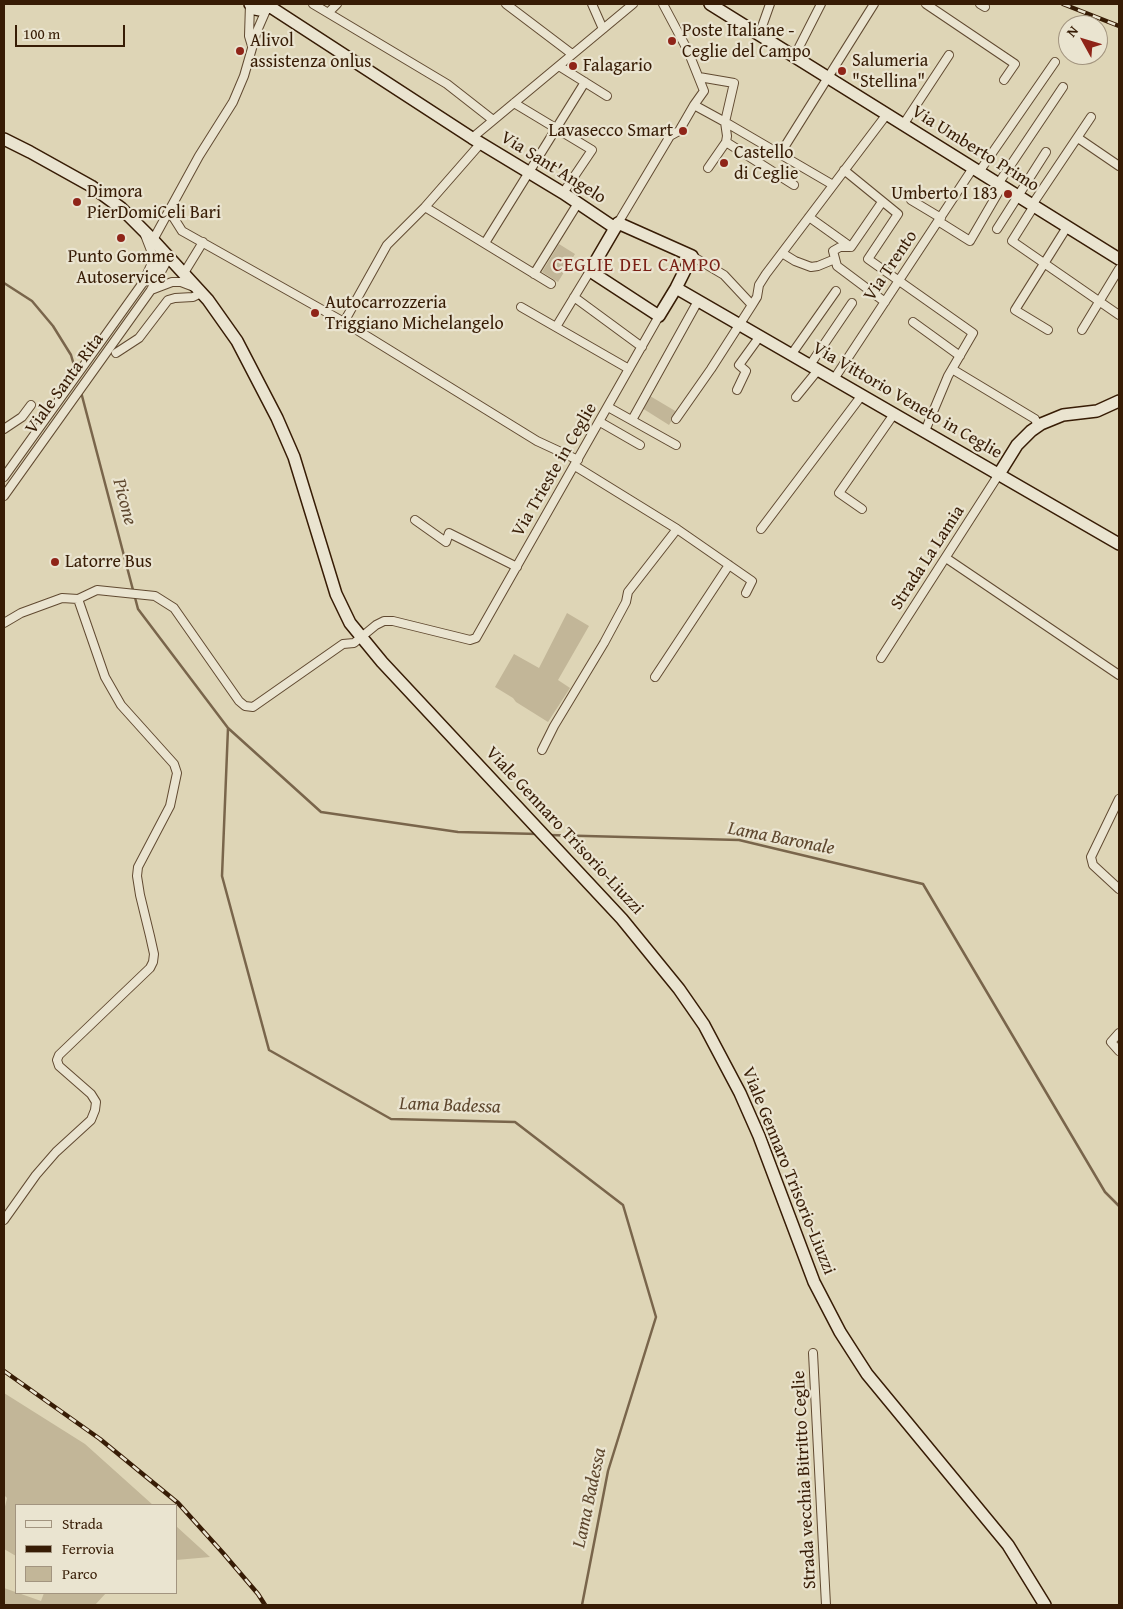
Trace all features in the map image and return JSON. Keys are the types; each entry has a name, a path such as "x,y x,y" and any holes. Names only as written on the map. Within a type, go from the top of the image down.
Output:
{"main road":[{"path":"250,4 258,10 264,10 269,6"},
{"name":"Via Umberto Primo","path":"710,4 1119,259"},
{"name":"Via Sant'Angelo","path":"269,6 476,141 578,203 617,225 692,256"},
{"name":"Viale Gennaro Trisorio-Liuzzi","path":"4,138 90,186 121,208 199,290 237,341 277,418 294,457 336,594 350,623 622,919 679,989 704,1025 746,1106 814,1282 840,1332 867,1374 1008,1544 1045,1605"},
{"path":"617,225 590,271 660,316 692,256"},
{"name":"Via Vittorio Veneto in Ceglie","path":"676,288 1119,544"},
{"path":"999,474 1017,445 1038,426 1050,419 1063,415 1097,411 1119,402"}],"street":[{"path":"250,4 249,36 252,46"},
{"path":"313,4 448,84 493,120"},
{"path":"329,12 337,4"},
{"path":"506,4 572,54"},
{"path":"592,4 603,28"},
{"path":"344,322 387,245 424,207 493,120 633,4"},
{"path":"617,225 670,136 679,131 704,91 700,77 663,4"},
{"path":"759,35 770,4"},
{"path":"794,57 821,4"},
{"path":"780,154 874,4"},
{"path":"926,4 1015,64 1004,80"},
{"path":"153,240 233,102 244,76 252,46 269,6"},
{"path":"903,125 949,55"},
{"name":"Via Trento","path":"834,380 940,220 1055,62"},
{"path":"559,66 607,96"},
{"path":"700,77 734,83 725,122 726,142 708,168"},
{"path":"485,244 585,82"},
{"path":"911,200 970,241 1000,185 1063,87"},
{"path":"514,103 592,150 563,193"},
{"path":"694,105 833,185"},
{"path":"676,419 757,297 759,285 887,114"},
{"path":"1091,117 1012,241 1119,314"},
{"path":"1078,138 1119,166"},
{"path":"726,142 794,185"},
{"path":"997,229 1046,152"},
{"path":"844,170 898,214 868,259 973,333 952,368 925,431"},
{"path":"851,247 882,202"},
{"path":"534,274 578,203"},
{"path":"424,207 551,284"},
{"path":"170,212 182,231 344,322 576,463 677,529 752,581 746,593"},
{"path":"809,217 851,247"},
{"path":"1048,330 1015,310 1067,227"},
{"path":"142,284 152,263 152,253 143,230"},
{"path":"184,273 203,242"},
{"path":"851,247 833,251 839,268 885,302"},
{"path":"782,253 795,261 811,267 835,259"},
{"path":"692,256 724,274 752,305"},
{"path":"142,284 169,257"},
{"name":"Viale Santa Rita","path":"4,496 130,320 169,257"},
{"path":"1082,330 1119,269"},
{"path":"556,327 590,271"},
{"path":"116,353 139,338 168,300 193,297 199,290 180,282 172,282 150,290"},
{"name":"Viale Santa Rita","path":"4,478 142,284"},
{"path":"791,354 836,291"},
{"path":"574,297 642,347"},
{"path":"632,420 698,301"},
{"path":"796,397 852,303"},
{"path":"521,307 629,370"},
{"path":"121,314 130,320"},
{"name":"Via Trieste in Ceglie","path":"361,637 384,621 393,621 470,640 476,638 660,316"},
{"path":"913,322 960,356"},
{"path":"737,390 746,371 739,365 760,336"},
{"path":"952,368 1034,419 1038,426"},
{"path":"761,529 862,395"},
{"path":"4,429 22,417 31,405"},
{"path":"608,407 676,445"},
{"path":"862,509 839,493 894,414"},
{"path":"600,422 640,445"},
{"name":"Strada La Lamia","path":"881,658 999,474"},
{"path":"415,520 446,542 449,533 517,567"},
{"path":"542,750 554,726 604,643 626,602 628,592 677,529"},
{"path":"946,558 1119,676"},
{"path":"655,677 729,565"},
{"path":"4,623 21,613 62,598 78,599 97,590 155,596 174,608 239,701 245,706 252,708 343,644 354,643 361,637"},
{"path":"4,1220 36,1175 56,1152 91,1120 95,1110 96,1102 91,1094 59,1066 57,1060 59,1055 150,968 153,962 154,954 137,876 138,867 170,806 177,773 174,764 121,705 105,677 78,599"},
{"path":"1119,799 1091,858 1094,865 1119,889"},
{"path":"1119,1033 1111,1042 1119,1051"},
{"name":"Strada vecchia Bitritto Ceglie","path":"813,1353 826,1605"}],"green space":[{"path":"559,244 575,254 558,282 542,272"},
{"path":"650,396 677,412 669,425 642,408"},
{"path":"567,613 589,626 558,680 570,688 548,722 495,687 514,654 539,668"},
{"path":"4,1393 85,1444 152,1504 15,1504 15,1555 4,1549 4,1511 7,1498 4,1495"},
{"path":"178,1528 210,1557 178,1560"},
{"path":"4,1588 15,1592 15,1594 21,1594 41,1601 44,1594 105,1594 95,1605 4,1605"}],"waterway":[{"name":"Picone","path":"4,283 32,301 53,326 71,355 76,372"},
{"name":"Picone","path":"81,392 138,609 228,728 321,812 458,832 538,834"},
{"name":"Lama Badessa","path":"228,728 222,876 269,1050 391,1119 515,1122 623,1205 656,1317 608,1471 582,1605"},
{"name":"Lama Baronale","path":"548,835 739,840 923,884 1105,1192 1119,1206"}],"railway":[{"path":"1063,4 1119,26"},
{"path":"4,1371 100,1439 178,1503 258,1594 265,1605"}],"place":[{"name":"Poste Italiane - Ceglie del Campo","path":"672,41"},
{"name":"Alivol assistenza onlus","path":"240,51"},
{"name":"Falagario","path":"573,66"},
{"name":"Salumeria \"Stellina\"","path":"842,71"},
{"name":"Lavasecco Smart","path":"683,131"},
{"name":"Castello di Ceglie","path":"724,163"},
{"name":"Umberto I 183","path":"1008,194"},
{"name":"Dimora PierDomiCeli Bari","path":"77,202"},
{"name":"Punto Gomme Autoservice","path":"121,238"},
{"name":"Autocarrozzeria Triggiano Michelangelo","path":"315,313"},
{"name":"Latorre Bus","path":"55,562"}],"district":[{"name":"CEGLIE DEL CAMPO","path":"637,266"}]}
